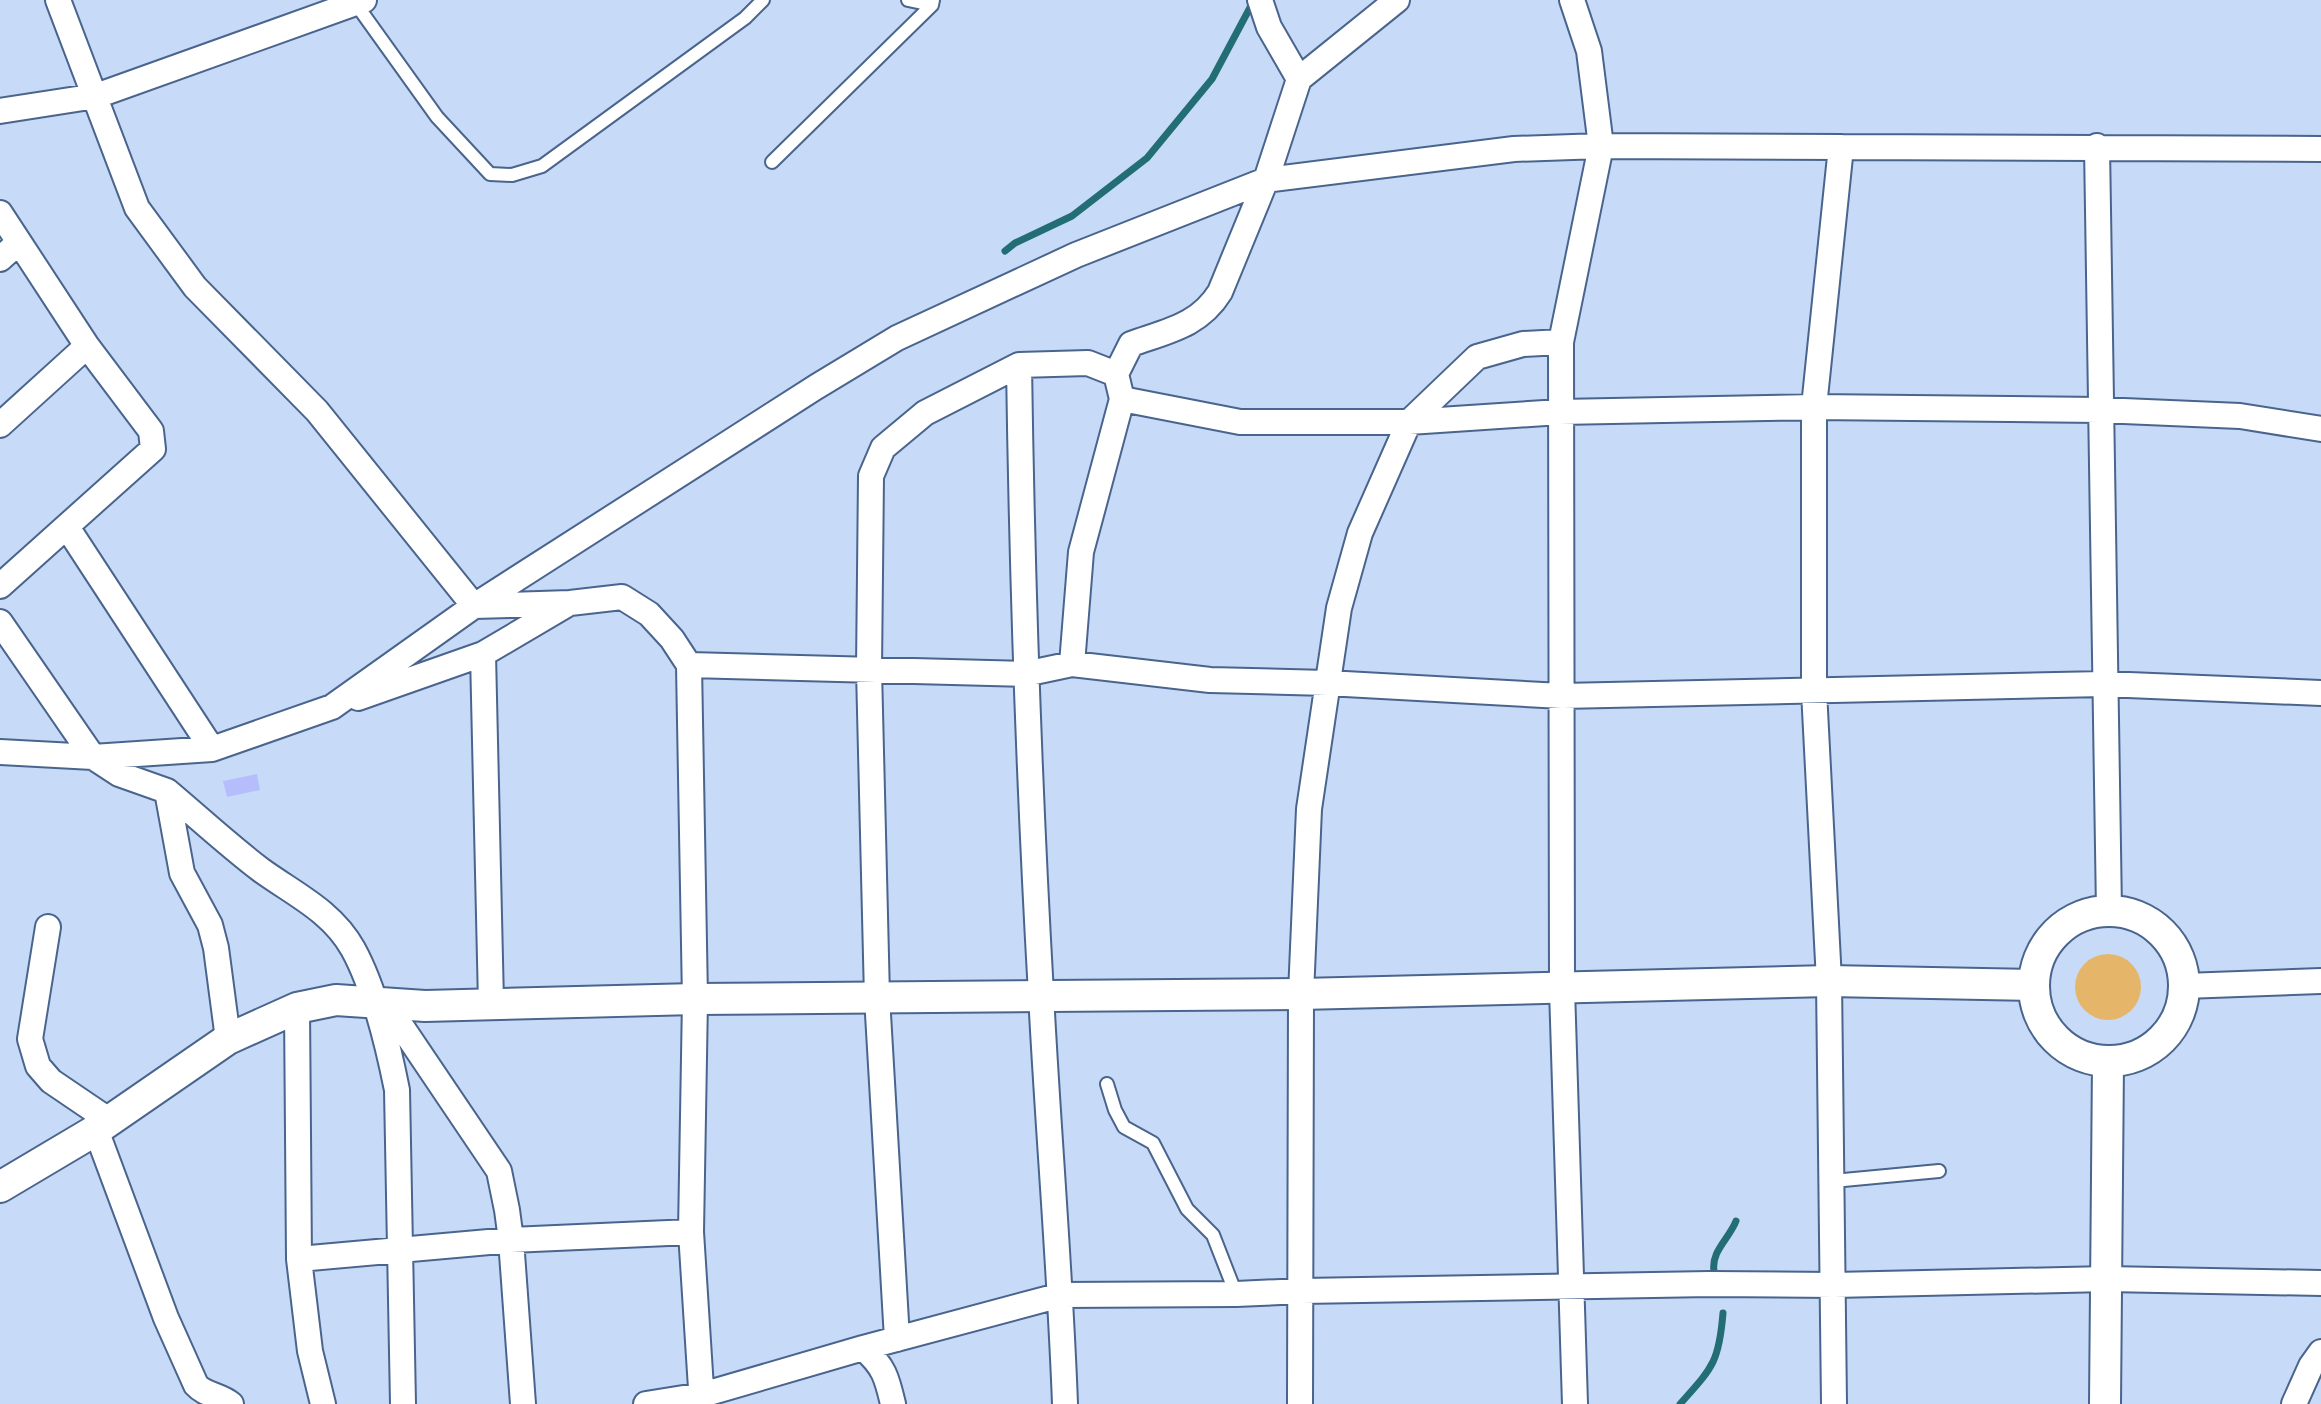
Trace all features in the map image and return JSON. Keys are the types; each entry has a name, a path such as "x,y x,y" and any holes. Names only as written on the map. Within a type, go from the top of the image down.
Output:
{"street":[{"path":"58,0 137,208 195,287 317,411 474,606"},
{"path":"1260,0 1269,27 1299,79"},
{"path":"1072,664 1081,552 1122,399 1116,374 1131,344 1194,320 1210,309 1225,282 1266,180 1299,79 1397,0"},
{"path":"1572,0 1589,51 1601,146 1561,342 1562,989 1575,1404"},
{"path":"0,111 96,96 358,1"},
{"path":"332,707 474,606 897,338 1076,255 1266,180 1514,149 1601,146 2321,149"},
{"path":"2097,146 2109,911"},
{"path":"1834,1404 1829,981 1814,691 1814,407 1841,147"},
{"path":"0,213 87,346 151,431 153,449 0,586"},
{"path":"0,259 19,242"},
{"path":"1300,1404 1301,994 1309,809 1339,608 1360,533 1409,422 1477,357 1523,344 1561,342"},
{"path":"0,425 87,346"},
{"path":"887,1377 894,1339 877,997 869,670 871,476 883,448 925,413 1019,365 1088,363 1116,374"},
{"path":"1019,365 1025,674 1065,1404"},
{"path":"1122,399 1240,422 1409,422 1560,412 1814,407 2100,410 2240,416 2321,429"},
{"path":"67,527 212,749"},
{"path":"474,606 570,603 622,597 649,614 672,639 689,665 695,999 691,1232 702,1400"},
{"path":"0,752 93,757 212,749 483,654 570,603"},
{"path":"0,622 93,757 119,774 167,791 261,870 313,905 335,924 353,949 379,1001 499,1171 511,1240 523,1404"},
{"path":"483,654 491,1003"},
{"path":"689,665 1025,674 1072,664 1210,680 1562,696 2104,684 2321,693"},
{"path":"167,791 182,873 210,925 216,948 228,1039"},
{"path":"2109,911 2132,915 2153,926 2170,942 2181,963 2184,986 2180,1010 2170,1031 2153,1047 2132,1058 2108,1062 2085,1058 2064,1047 2047,1031 2036,1010 2034,985 2037,963 2048,942 2064,926 2085,915 2109,911"},
{"path":"48,927 30,1039 38,1066 103,1126 166,1318 196,1385 203,1392 215,1394 231,1404"},
{"path":"0,1187 103,1126 228,1039 297,1008 336,1000 425,1006 695,999 1301,994 1829,981 2034,985"},
{"path":"2184,986 2321,981"},
{"path":"379,1001 397,1090 403,1404"},
{"path":"297,1008 299,1259 310,1351 323,1404"},
{"path":"2105,1404 2108,1062"},
{"path":"299,1259 511,1240 691,1232"},
{"path":"646,1404 702,1400 863,1348 1061,1295 2107,1279 2321,1283"},
{"path":"863,1348 878,1361 887,1377 893,1404"},
{"path":"2294,1404 2318,1362"}],"lane":[{"path":"358,1 437,117 490,174 512,175 542,166 745,18 763,0"},
{"path":"908,0 933,2"},
{"path":"772,162 933,2"},
{"path":"1107,1084 1124,1127 1153,1143 1187,1209 1213,1235 1236,1294"},
{"path":"1833,1181 1939,1171"}],"shaded area":[{"path":"2114,954 2132,963 2139,974 2139,1000 2132,1011 2121,1018 2102,1020 2084,1011 2077,1000 2075,981 2084,963 2095,956"}],"building":[{"path":"257,774 260,790 227,797 223,781"}],"waterway":[{"path":"1005,251 1015,243 1072,216 1147,158 1212,79 1253,2"},
{"path":"1714,1271 1715,1257 1736,1221"},
{"path":"1680,1404 1712,1364 1719,1343 1723,1313"}]}
